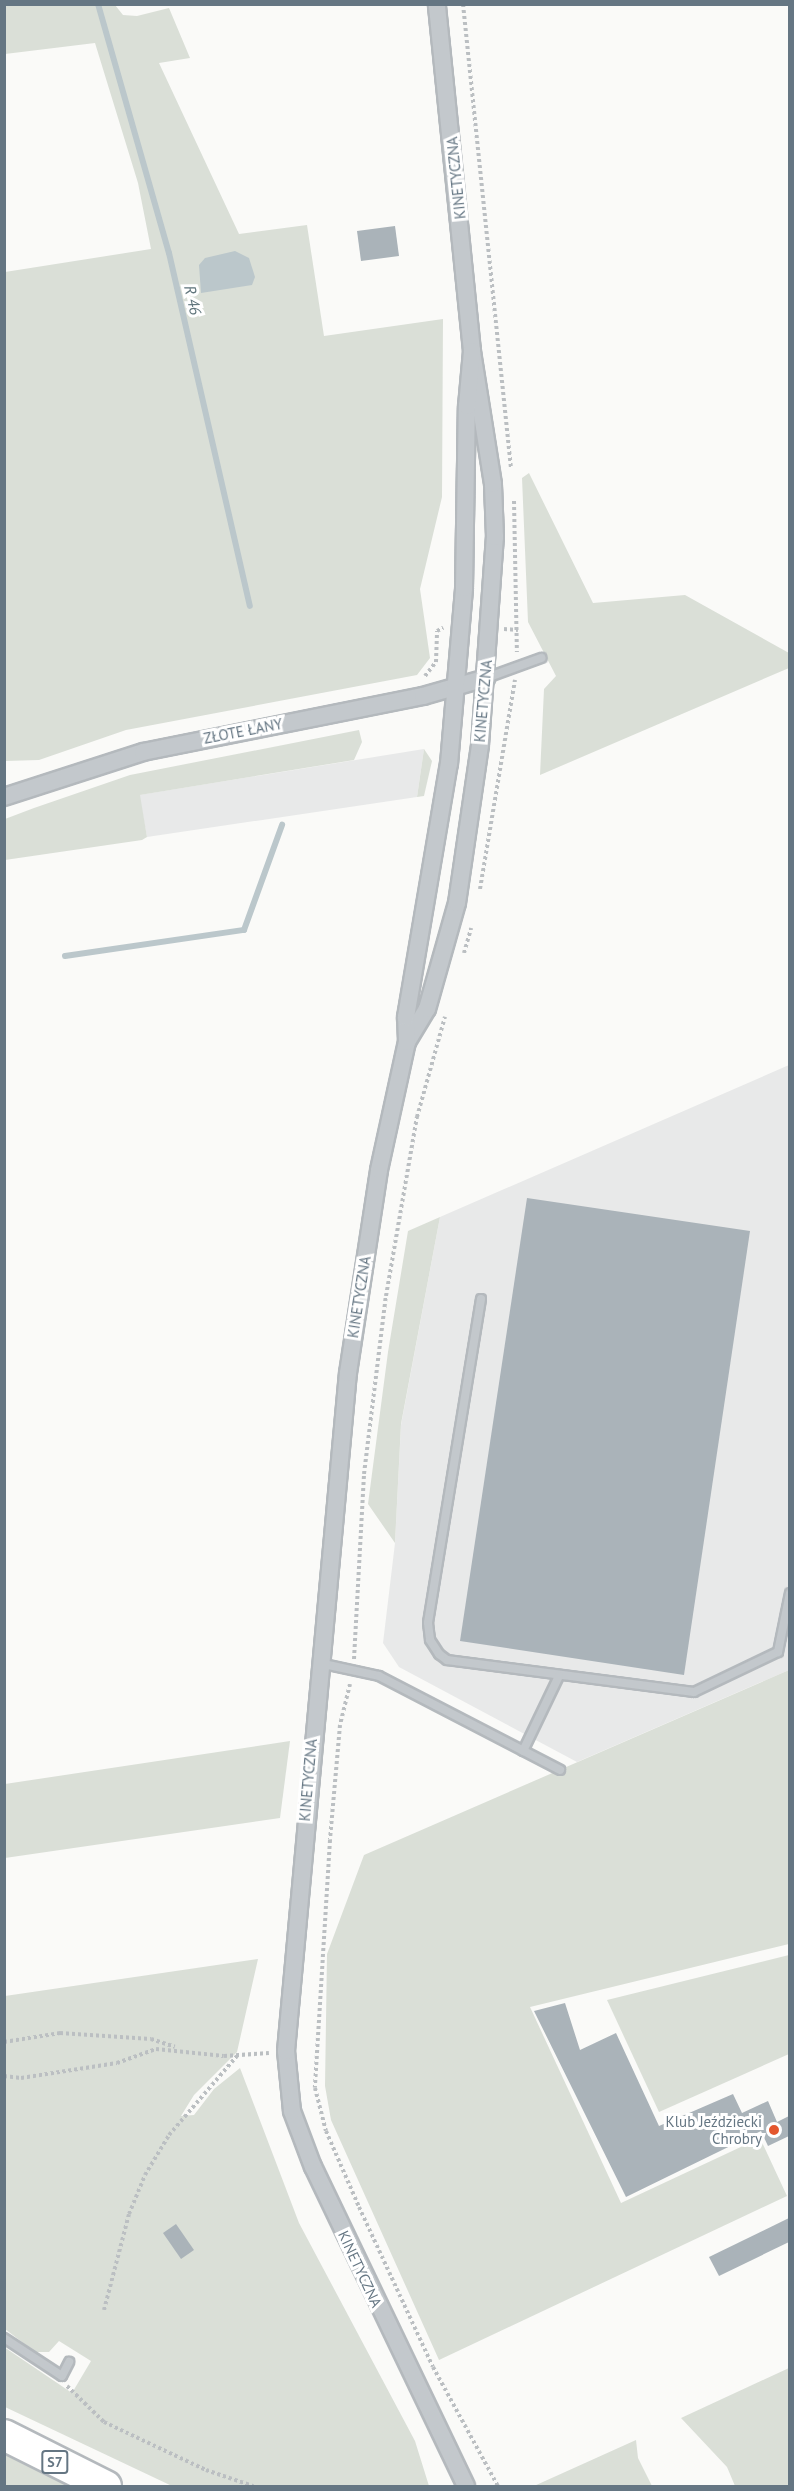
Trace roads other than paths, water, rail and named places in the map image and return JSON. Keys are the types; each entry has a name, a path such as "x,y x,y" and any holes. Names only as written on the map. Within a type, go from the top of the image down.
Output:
{"highway":[{"name":"S7","path":"4,2435 106,2487"}],"street":[{"name":"KINETYCZNA","path":"407,1042 427,1009 449,943 475,789 486,678 493,495 472,351 437,4"},
{"name":"KINETYCZNA","path":"466,2487 313,2167 292,2111 286,2051 319,1663 348,1373 380,1170 407,1042 406,1017 436,850 455,688 467,533 467,406 472,351"},
{"name":"ZŁOTE ŁANY","path":"4,797 57,776 143,752 455,688 486,678"}],"lane":[{"path":"486,678 540,658"},
{"path":"481,1299 428,1632 434,1648 447,1660 686,1692 702,1690 778,1652 789,1593"},
{"path":"319,1663 352,1668 378,1676 560,1770"},
{"path":"523,1751 559,1676"},
{"path":"4,2338 62,2376 69,2362"}],"waterway":[{"name":"R 46","path":"98,4 169,253 250,606"},
{"path":"65,956 244,930 282,825"}],"place":[{"name":"Klub Jeździecki Chrobry","path":"774,2130"}]}
